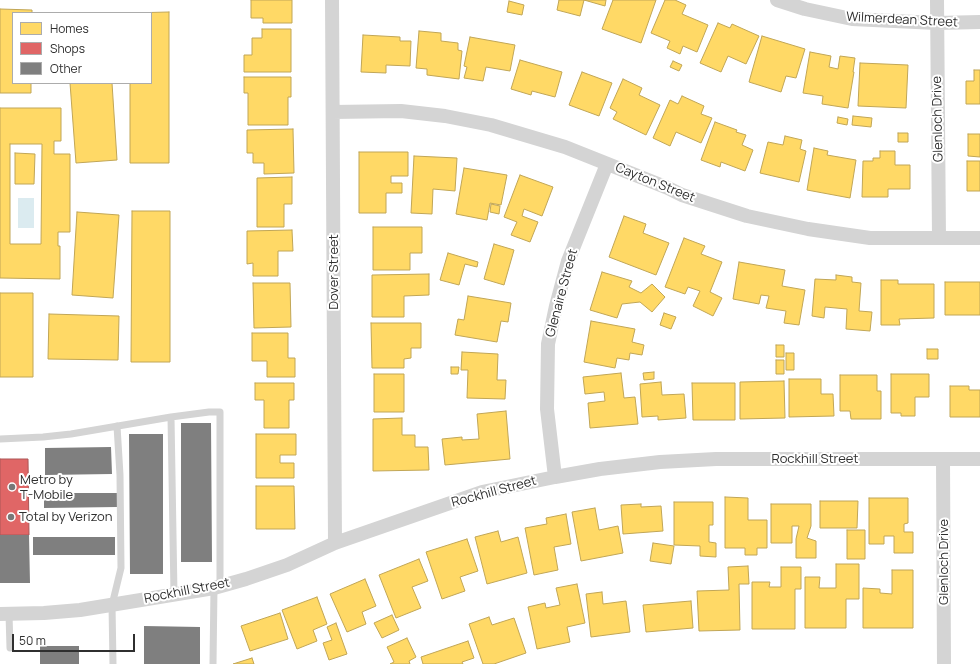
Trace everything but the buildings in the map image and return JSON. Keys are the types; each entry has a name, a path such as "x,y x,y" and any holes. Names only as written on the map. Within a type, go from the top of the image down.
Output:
{"street":[{"name":"Dover Street","path":"332,0 335,543"},
{"name":"Wilmerdean Street","path":"777,0 805,9 852,19 937,23 980,22"},
{"name":"Glenloch Drive","path":"937,0 939,238"},
{"name":"Cayton Street","path":"333,112 400,111 445,116 491,125 565,147 682,195 747,216 808,229 870,238 980,238"},
{"name":"Glenaire Street","path":"555,476 547,409 548,344 568,261 607,164"},
{"name":"Rockhill Street","path":"5,614 80,610 217,587 287,565 335,543 482,492 555,476 600,469 667,462 716,459 980,459"},
{"name":"Glenloch Drive","path":"943,459 944,664"}],"lane":[{"path":"0,438 43,437 71,434 171,417 220,412 214,664"},
{"path":"171,417 174,594"},
{"path":"113,664 112,605 121,568 120,475 117,426"},
{"path":"5,614 10,648"}],"shaded area":[{"path":"18,198 34,198 34,228 18,228"}],"place":[{"name":"Metro by T-Mobile","path":"12,487"},
{"name":"Total by Verizon","path":"11,517"}]}
